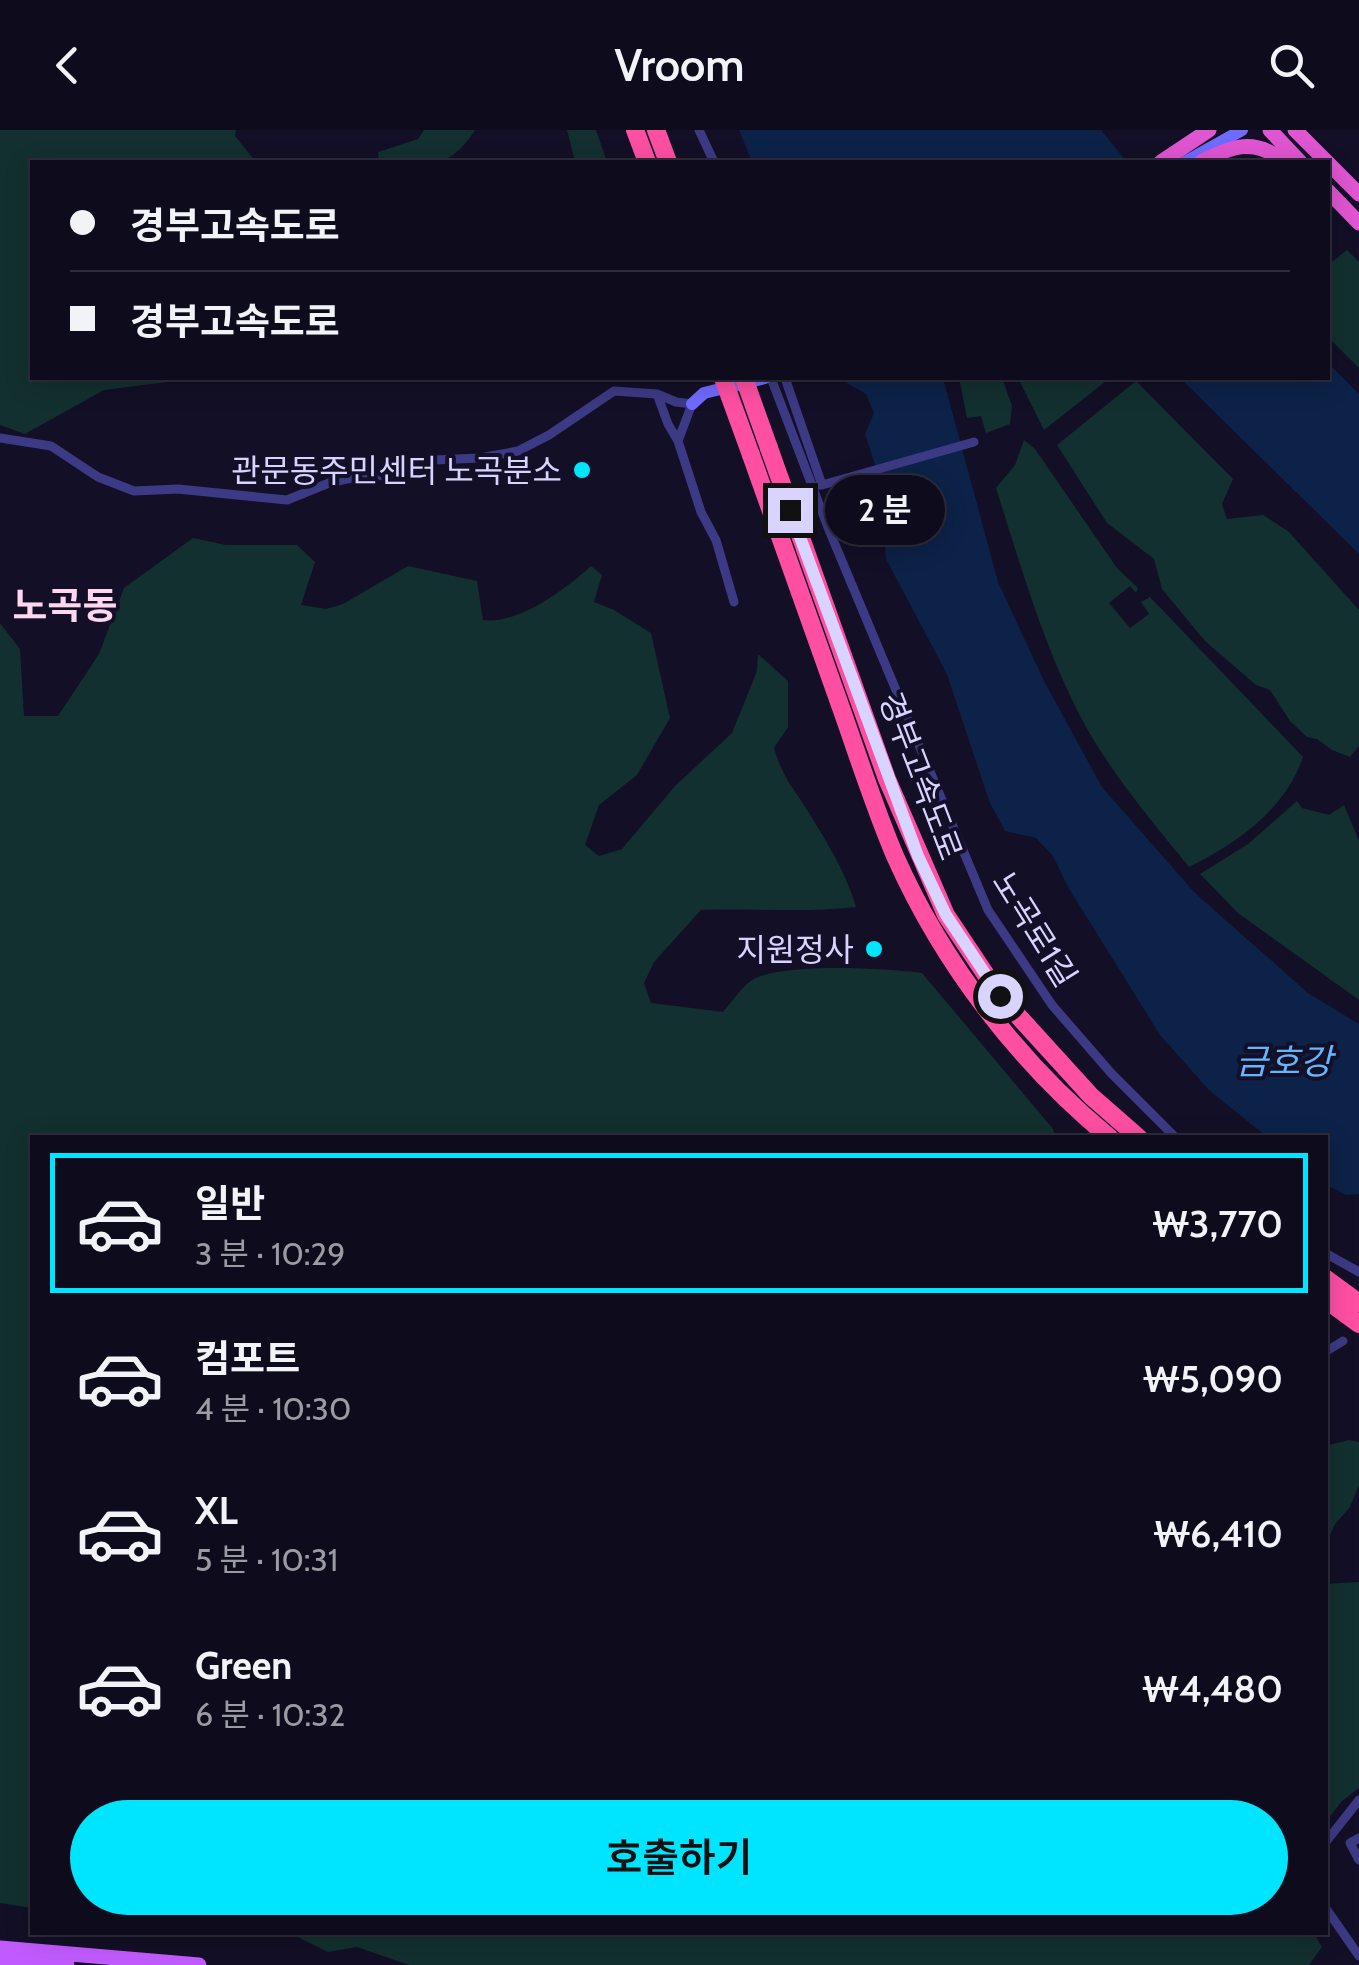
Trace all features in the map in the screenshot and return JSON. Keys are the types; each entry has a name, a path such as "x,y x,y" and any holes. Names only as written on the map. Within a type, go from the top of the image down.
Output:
{"highway":[{"path":"635,130 645,160"},
{"path":"656,130 667,160"},
{"path":"1270,130 1298,160"},
{"path":"1296,130 1324,160"},
{"path":"1165,160 1214,137"},
{"path":"1205,160 1236,146 1277,157"},
{"path":"1330,166 1359,194"},
{"path":"1330,192 1359,226"},
{"path":"1330,203 1359,226"},
{"name":"경부고속도로","path":"724,380 760,451 887,779 946,915 986,978 1021,1020 1091,1096 1136,1135"},
{"name":"경부고속도로","path":"744,380 760,451 881,822 919,904 998,1025 1107,1135"},
{"path":"1328,1280 1359,1303"},
{"path":"1328,1301 1359,1324"}],"main road":[{"path":"1187,160 1214,137 1242,130"},
{"path":"692,404 704,393 759,380"},
{"path":"0,1948 199,1965"},
{"path":"0,1960 67,1965"}],"street":[{"path":"699,130 713,160"},
{"name":"노곡로1길","path":"769,380 817,486 988,910 1052,1005 1111,1073 1173,1135"},
{"path":"785,380 817,486 974,442"},
{"path":"0,438 50,446 98,477 134,491 178,489 287,500 330,483 389,476 434,460 480,458 518,450 549,436 614,391 657,394 692,404 678,441"},
{"path":"657,394 678,441 701,512 716,540 734,602"},
{"path":"1328,1254 1359,1272"},
{"path":"1328,1350 1343,1340"},
{"path":"1328,1839 1359,1800"},
{"path":"1359,1838 1350,1842 1359,1860"},
{"path":"1328,1912 1359,1956"}],"green space":[{"path":"0,130 236,130 235,136 254,160 30,160 30,380 183,380 104,390 25,434 0,425"},
{"path":"424,130 475,130 455,154 444,160 379,160 378,152 418,139"},
{"path":"567,130 596,130 606,160 574,160"},
{"path":"1347,250 1359,262 1359,368 1330,339 1330,263"},
{"path":"959,380 1003,380 1012,406 1010,424 986,433 981,416 967,418"},
{"path":"1019,380 1107,380 1044,430"},
{"path":"1136,381 1233,479 1222,504 1227,519 1263,515 1288,531 1359,610 1359,746 1350,757 1307,737 1290,721 1270,690 1256,685 1205,641 1162,589 1154,559 1107,523 1057,445"},
{"path":"1024,440 1035,449 1117,568 1138,588 1136,593 1130,586 1109,603 1130,628 1149,614 1141,602 1150,597 1303,757 1272,809 1241,836 1189,867 1098,747 1051,651 996,488 1015,465"},
{"path":"193,538 226,545 297,545 315,562 301,605 326,609 343,604 408,566 477,581 483,620 497,620 541,604 591,566 602,575 594,602 651,633 670,718 637,775 599,805 585,845 599,856 622,849 675,786 732,733 757,671 758,654 788,681 788,727 774,748 778,759 836,860 856,907 701,910 654,962 644,983 651,1003 723,1012 752,980 791,970 862,968 922,973 1055,1135 30,1135 30,1908 0,1903 0,623 20,649 24,716 58,716 99,654 124,588"},
{"path":"1297,801 1302,808 1329,815 1344,805 1359,841 1359,1000 1238,913 1200,874 1248,844"},
{"path":"1349,1440 1359,1442 1359,1485 1350,1507 1328,1539 1328,1445"},
{"path":"1359,1582 1359,1788 1328,1819 1328,1584"},
{"path":"294,1935 1315,1935 1322,1947 1309,1965 409,1965 357,1947 328,1952"}],"water":[{"path":"739,130 1101,130 1125,160 751,160"},
{"path":"1330,365 1359,394 1359,554 1182,380 1330,380"},
{"name":"금호강","path":"842,380 944,380 998,582 1044,681 1102,787 1195,893 1308,993 1359,1024 1359,1194 1346,1195 1328,1186 1328,1135 1265,1135 1209,1090 1160,1035 1068,887 1053,856 1036,838 1005,831 990,803 947,674 886,559 879,477 865,434 874,413 866,394"}],"place":[{"name":"관문동주민센터 노곡분소","path":"582,470"},
{"name":"지원정사","path":"874,949"}],"district":[{"name":"노곡동","path":"65,605"}],"route":[{"path":"790,510 918,856 946,915 1000,996"}]}
